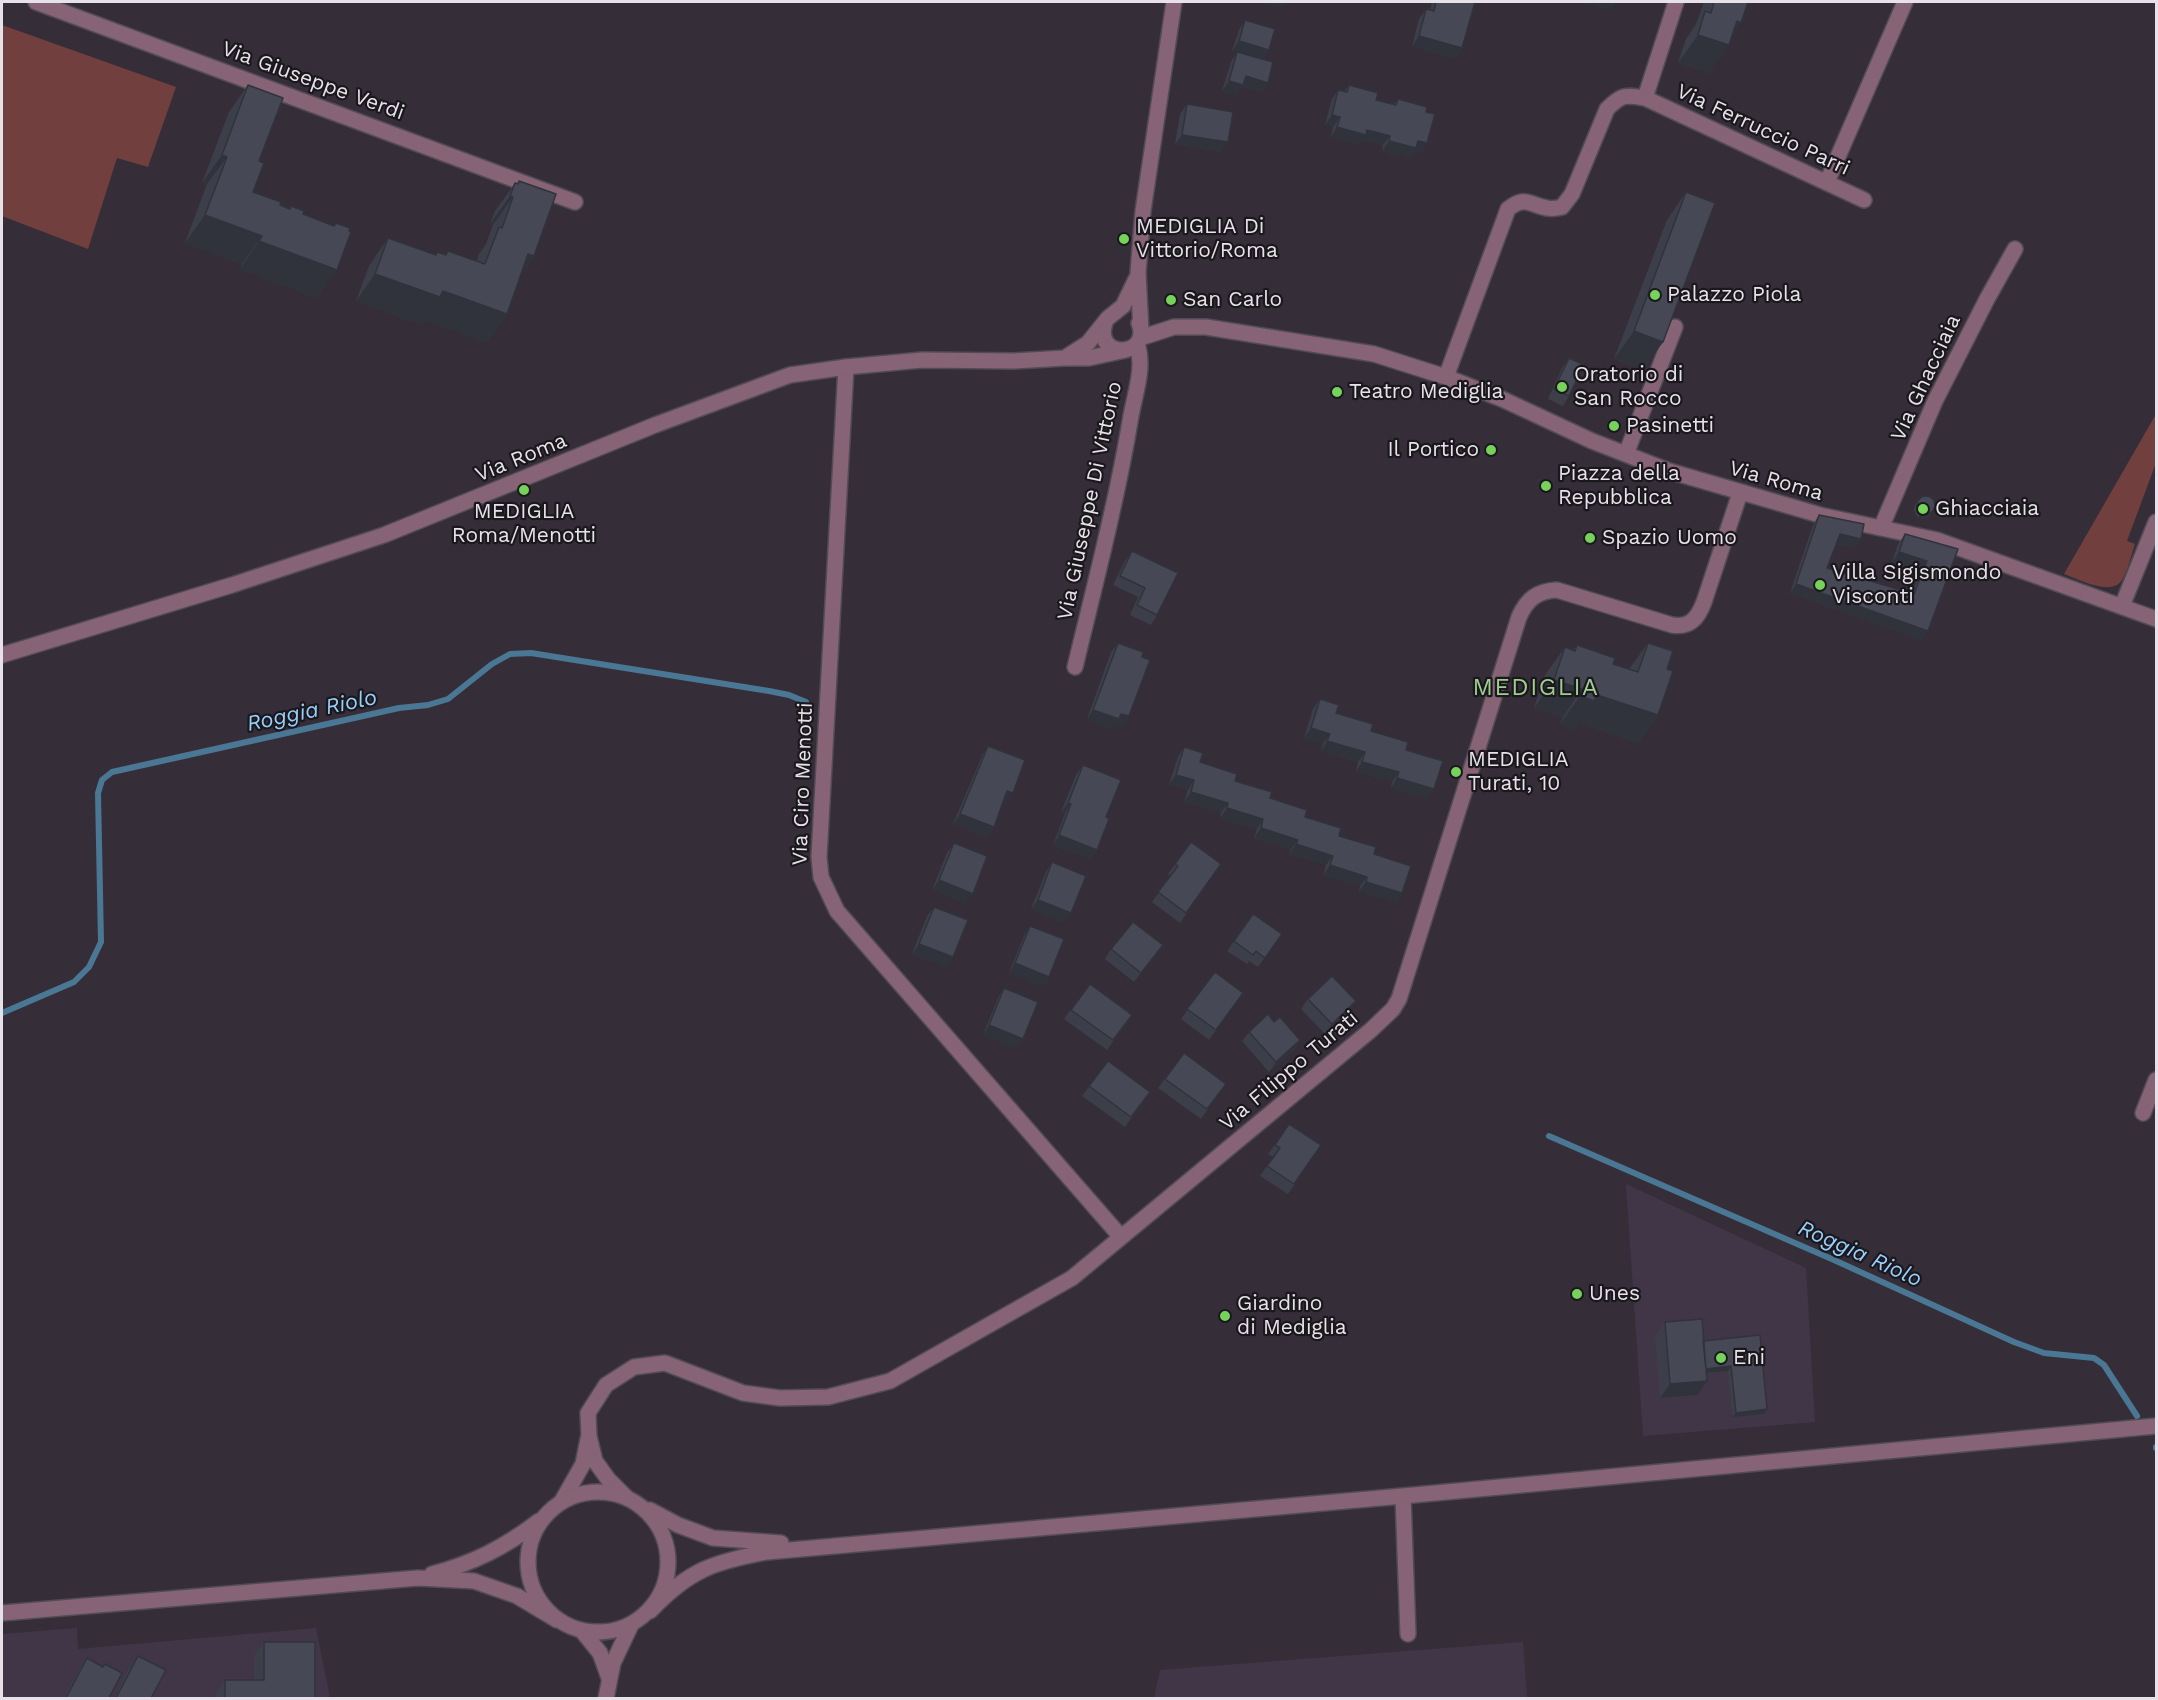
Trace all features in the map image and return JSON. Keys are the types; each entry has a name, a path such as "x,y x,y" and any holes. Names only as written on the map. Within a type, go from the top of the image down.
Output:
{"street":[{"name":"Via Giuseppe Verdi","path":"36,2 575,202"},
{"name":"Via Giuseppe Di Vittorio","path":"1075,667 1126,447 1140,371 1141,356 1136,340 1138,273 1145,196 1174,2"},
{"name":"Via Ferruccio Parri","path":"1645,98 1676,2"},
{"path":"1827,182 1905,2"},
{"name":"Via Ferruccio Parri","path":"1446,377 1508,209 1525,200 1547,208 1563,207 1572,194 1607,109 1625,95 1645,98 1864,200"},
{"name":"Via Ghacciaia","path":"1881,528 1935,401 2015,249"},
{"name":"Via Giuseppe Di Vittorio","path":"1109,319 1127,300 1138,273"},
{"path":"1065,358 1088,343 1109,319 1123,312 1137,320 1136,340 1116,350 1106,342 1103,333 1109,319"},
{"name":"Via Roma","path":"2,655 384,536 655,425 790,375 922,360 1014,361 1096,358 1136,340 1180,326 1234,330 1374,354 1446,377 1669,471 1820,515 1937,540 2157,620"},
{"path":"1626,454 1675,327"},
{"name":"Via Ciro Menotti","path":"846,367 819,857 820,877 837,911 1121,1237"},
{"name":"Via Filippo Turati","path":"631,1499 608,1479 595,1461 589,1436 588,1413 606,1385 634,1367 665,1363 743,1393 780,1398 828,1397 890,1381 1072,1278 1371,1030 1396,1004 1519,617 1528,600 1539,593 1557,590 1672,626 1688,625 1696,618 1704,602 1740,493"},
{"path":"2122,606 2157,522"},
{"path":"2143,1113 2157,1080"},
{"path":"2,1613 418,1578 474,1581 517,1596 557,1620 583,1632 600,1634 631,1625 650,1611 672,1588 695,1573 728,1559 767,1552 2157,1426"},
{"name":"Via Filippo Turati","path":"562,1502 583,1464 589,1436"},
{"path":"418,1578 490,1554 517,1538 562,1502 583,1493 605,1492 631,1499 678,1525 713,1538 842,1546"},
{"path":"1403,1496 1408,1634"},
{"path":"631,1499 651,1515 663,1533 669,1553 668,1574 662,1593 650,1611"},
{"path":"543,1517 532,1538 527,1560 530,1583 541,1604 557,1620"},
{"path":"606,1698 609,1678 618,1650 631,1625"},
{"path":"583,1632 600,1653 609,1678"}],"shaded area":[{"path":"2,25 176,87 148,167 117,158 88,249 2,216"},
{"path":"2156,414 2156,463 2127,541 2135,544 2122,580 2117,585 2103,587 2064,574"},
{"path":"1626,1184 1806,1268 1815,1422 1643,1436"},
{"path":"77,1628 78,1649 316,1628 330,1698 2,1698 2,1634"},
{"path":"1523,1642 1527,1698 1154,1698 1160,1670"}],"building":[{"path":"1436,2 1475,2 1462,48 1419,36 1426,9 1434,11"},
{"path":"1714,2 1748,2 1741,23 1737,21 1729,45 1698,35 1705,11 1711,13"},
{"path":"1245,20 1275,29 1269,50 1239,41"},
{"path":"1237,52 1273,62 1268,83 1246,76 1243,85 1229,81"},
{"path":"248,85 283,98 259,161 264,163 253,192 281,202 280,205 290,209 291,206 304,211 303,214 334,226 336,223 350,228 351,232 337,270 259,241 262,236 205,215 227,157 222,155"},
{"path":"1349,85 1378,93 1376,100 1396,105 1398,99 1427,107 1426,112 1435,114 1427,143 1418,141 1416,148 1389,141 1390,136 1367,130 1366,135 1337,127 1340,117 1332,115 1338,90 1347,92"},
{"path":"1187,104 1233,112 1228,142 1182,135"},
{"path":"519,181 556,194 534,256 528,254 507,314 443,291 440,297 375,274 388,238 436,255 437,252 446,255 448,251 485,264 499,227 502,228 513,197 510,196 515,183 518,184"},
{"path":"1686,192 1715,203 1663,342 1634,331"},
{"path":"1569,358 1584,365 1569,396 1554,389"},
{"path":"1926,496 1932,499 1935,505 1932,511 1926,514 1920,511 1917,505 1920,499"},
{"name":"Villa Sigismondo Visconti","path":"1819,515 1864,524 1861,539 1840,534 1827,568 1914,594 1927,561 1899,552 1905,534 1958,549 1928,631 1796,584"},
{"path":"1132,551 1178,573 1157,615 1137,605 1145,588 1120,576"},
{"path":"1118,643 1143,652 1142,657 1150,660 1129,716 1121,714 1119,719 1093,710"},
{"path":"1648,643 1673,651 1667,669 1673,671 1658,715 1597,695 1594,701 1580,696 1582,689 1554,680 1565,647 1575,651 1577,645 1615,658 1613,664 1638,672"},
{"path":"1320,699 1339,705 1336,713 1373,724 1371,731 1408,742 1406,750 1443,761 1434,789 1397,778 1399,772 1362,762 1365,752 1327,741 1330,734 1311,728"},
{"path":"988,746 1025,760 1013,793 1007,791 994,827 960,814"},
{"path":"1184,747 1203,753 1200,762 1237,774 1235,781 1272,792 1270,798 1307,810 1305,817 1341,828 1339,836 1376,847 1374,854 1411,866 1402,893 1366,882 1367,877 1330,865 1333,856 1296,844 1298,840 1261,828 1263,819 1227,808 1228,803 1191,792 1194,780 1176,775"},
{"path":"1083,765 1121,780 1106,817 1109,819 1097,850 1059,835 1071,804 1068,803"},
{"path":"1191,842 1221,864 1186,913 1158,892 1178,866 1175,864"},
{"path":"954,843 987,856 973,894 939,880"},
{"path":"1052,862 1086,876 1071,913 1038,900"},
{"path":"934,907 968,920 953,957 919,944"},
{"path":"1253,914 1282,934 1265,958 1256,951 1253,955 1234,941"},
{"path":"1133,922 1163,945 1141,973 1111,949"},
{"path":"1030,926 1064,939 1049,977 1015,963"},
{"path":"1215,972 1243,993 1216,1030 1187,1009"},
{"path":"1332,976 1356,1001 1332,1024 1308,999"},
{"path":"1090,984 1132,1015 1113,1040 1071,1010"},
{"path":"1004,988 1038,1002 1023,1039 989,1025"},
{"path":"1268,1014 1274,1022 1280,1017 1300,1040 1276,1062 1249,1032"},
{"path":"1184,1053 1226,1084 1207,1109 1165,1079"},
{"path":"1108,1061 1150,1092 1131,1117 1089,1086"},
{"path":"1289,1124 1321,1145 1294,1184 1267,1166 1280,1148 1275,1145"},
{"path":"1702,1319 1707,1381 1670,1384 1665,1322"},
{"path":"1760,1335 1767,1409 1736,1413 1731,1366 1706,1369 1703,1341"},
{"path":"264,1642 315,1642 315,1698 225,1698 225,1680 264,1680"},
{"path":"138,1656 166,1670 151,1698 116,1698"},
{"path":"87,1658 103,1667 105,1664 122,1673 109,1698 66,1698"}],"waterway":[{"name":"Roggia Riolo","path":"2,1013 74,982 89,967 101,942 98,793 102,780 112,772 399,708 428,705 448,699 492,664 510,654 531,653 769,691 789,695 806,702"},
{"name":"Roggia Riolo","path":"1549,1136 1834,1260 2014,1342 2044,1353 2094,1358 2104,1365 2137,1416"}],"place":[{"name":"MEDIGLIA Di Vittorio/Roma","path":"1124,239"},
{"name":"Palazzo Piola","path":"1655,295"},
{"name":"San Carlo","path":"1171,300"},
{"name":"Oratorio di San Rocco","path":"1562,387"},
{"name":"Teatro Mediglia","path":"1337,392"},
{"name":"Pasinetti","path":"1614,426"},
{"name":"Il Portico","path":"1491,450"},
{"name":"Piazza della Repubblica","path":"1546,486"},
{"name":"MEDIGLIA Roma/Menotti","path":"524,490"},
{"name":"Ghiacciaia","path":"1923,509"},
{"name":"Spazio Uomo","path":"1590,538"},
{"name":"Villa Sigismondo Visconti","path":"1820,585"},
{"name":"MEDIGLIA Turati, 10","path":"1456,772"},
{"name":"Unes","path":"1577,1294"},
{"name":"Giardino di Mediglia","path":"1225,1316"},
{"name":"Eni","path":"1721,1358"}],"district":[{"name":"MEDIGLIA","path":"1536,688"}]}
